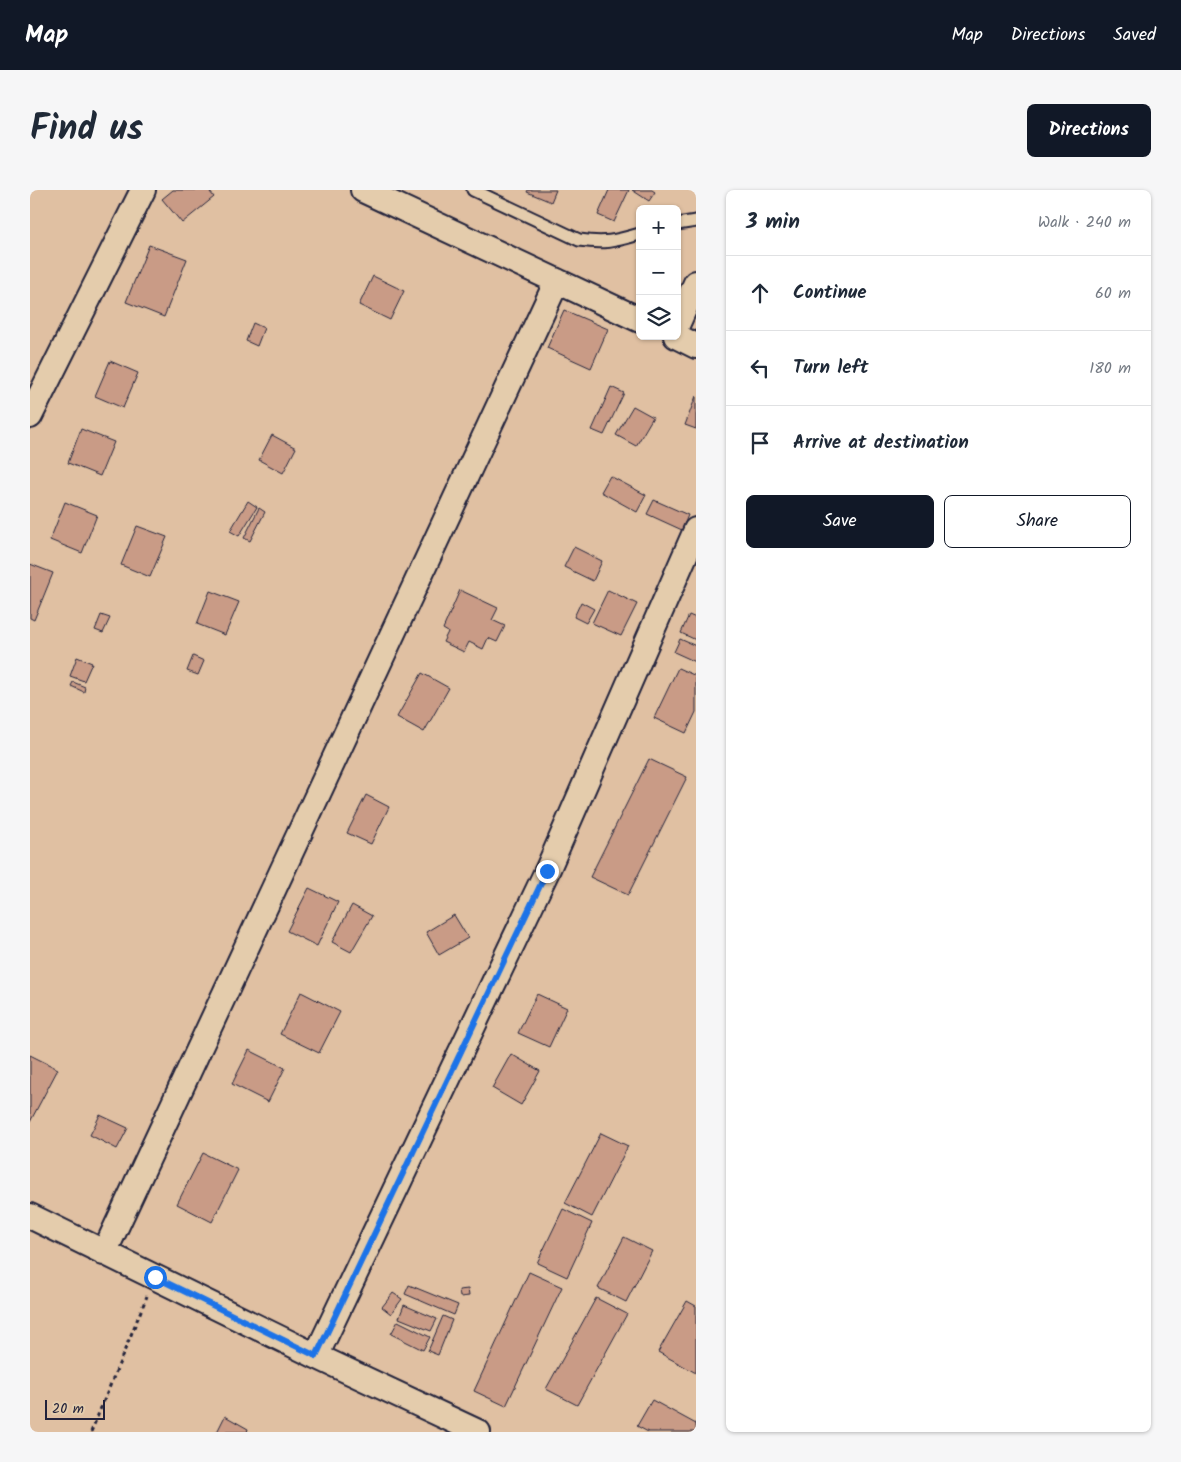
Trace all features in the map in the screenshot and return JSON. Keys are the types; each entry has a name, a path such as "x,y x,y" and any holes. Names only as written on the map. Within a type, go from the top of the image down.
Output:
{"street":[{"path":"30,416 143,190"},
{"path":"362,190 636,318"},
{"path":"104,1253 557,281"},
{"path":"681,316 696,283"},
{"path":"681,338 696,346"},
{"path":"316,1356 547,871 696,530"},
{"path":"30,1216 316,1356 478,1432"}],"lane":[{"path":"473,190 579,240 596,243 610,242 636,235"},
{"path":"681,223 696,221"}],"path":[{"path":"91,1432 155,1277"}],"building":[{"path":"173,190 213,190 210,192 214,197 182,223 162,199"},
{"path":"528,190 556,190 551,202 527,192"},
{"path":"609,190 629,190 614,222 598,215"},
{"path":"632,190 652,190 655,192 649,201"},
{"path":"149,245 187,259 164,317 126,302"},
{"path":"373,276 404,291 390,320 359,305"},
{"path":"564,310 608,329 591,368 547,348"},
{"path":"253,323 264,328 257,346 246,341"},
{"path":"110,361 138,373 123,408 95,396"},
{"path":"611,387 624,393 604,435 592,430"},
{"path":"696,396 696,429 685,425"},
{"path":"633,406 653,417 636,446 616,435"},
{"path":"81,429 114,442 100,476 68,463"},
{"path":"272,435 296,448 283,473 259,460"},
{"path":"610,476 646,495 637,512 601,492"},
{"path":"654,500 688,515 682,530 647,514"},
{"path":"248,501 257,507 239,536 230,531"},
{"path":"65,502 97,515 82,553 50,540"},
{"path":"259,508 265,512 250,541 244,538"},
{"path":"137,526 167,537 150,577 121,565"},
{"path":"574,547 602,561 593,581 564,567"},
{"path":"30,564 53,573 34,620 30,618"},
{"path":"460,590 498,608 492,620 505,626 497,642 488,638 483,649 469,642 464,652 443,642 448,632 443,629"},
{"path":"608,590 637,604 621,636 592,623"},
{"path":"210,591 239,602 225,635 197,624"},
{"path":"581,602 594,609 586,623 574,617"},
{"path":"101,615 110,618 103,633 95,630"},
{"path":"689,615 696,618 696,640 681,633"},
{"path":"680,639 696,646 696,662 674,652"},
{"path":"193,656 204,661 198,675 187,671"},
{"path":"77,657 92,663 84,681 70,676"},
{"path":"678,668 696,676 696,712 686,733 654,718"},
{"path":"422,673 449,688 424,732 397,717"},
{"path":"73,682 85,687 84,692 71,686"},
{"path":"649,759 687,777 628,895 590,877"},
{"path":"366,795 389,807 371,844 347,833"},
{"path":"309,888 338,902 317,946 287,931"},
{"path":"352,905 372,916 351,952 332,942"},
{"path":"454,915 468,938 439,955 426,932"},
{"path":"301,992 340,1012 319,1053 280,1034"},
{"path":"537,994 567,1008 549,1047 518,1033"},
{"path":"249,1050 285,1068 268,1102 232,1084"},
{"path":"511,1054 540,1071 521,1105 492,1088"},
{"path":"30,1055 58,1069 30,1122"},
{"path":"100,1115 128,1128 117,1149 90,1135"},
{"path":"601,1133 628,1146 592,1217 565,1203"},
{"path":"203,1153 238,1170 212,1222 177,1204"},
{"path":"563,1209 592,1223 567,1277 537,1263"},
{"path":"624,1237 652,1251 626,1302 598,1288"},
{"path":"529,1272 562,1287 506,1406 474,1391"},
{"path":"409,1285 458,1305 454,1315 405,1294"},
{"path":"468,1289 469,1296 460,1297 459,1290"},
{"path":"393,1293 402,1299 391,1314 382,1307"},
{"path":"596,1298 627,1314 577,1405 546,1389"},
{"path":"687,1301 696,1306 696,1373 658,1352"},
{"path":"404,1305 437,1319 431,1331 399,1318"},
{"path":"443,1316 452,1320 438,1355 428,1351"},
{"path":"398,1321 430,1337 423,1350 391,1334"},
{"path":"652,1400 696,1424 696,1432 648,1432 637,1426"},
{"path":"225,1416 248,1429 247,1432 217,1432"}],"route":[{"path":"155,1277 316,1356 547,871"}]}
